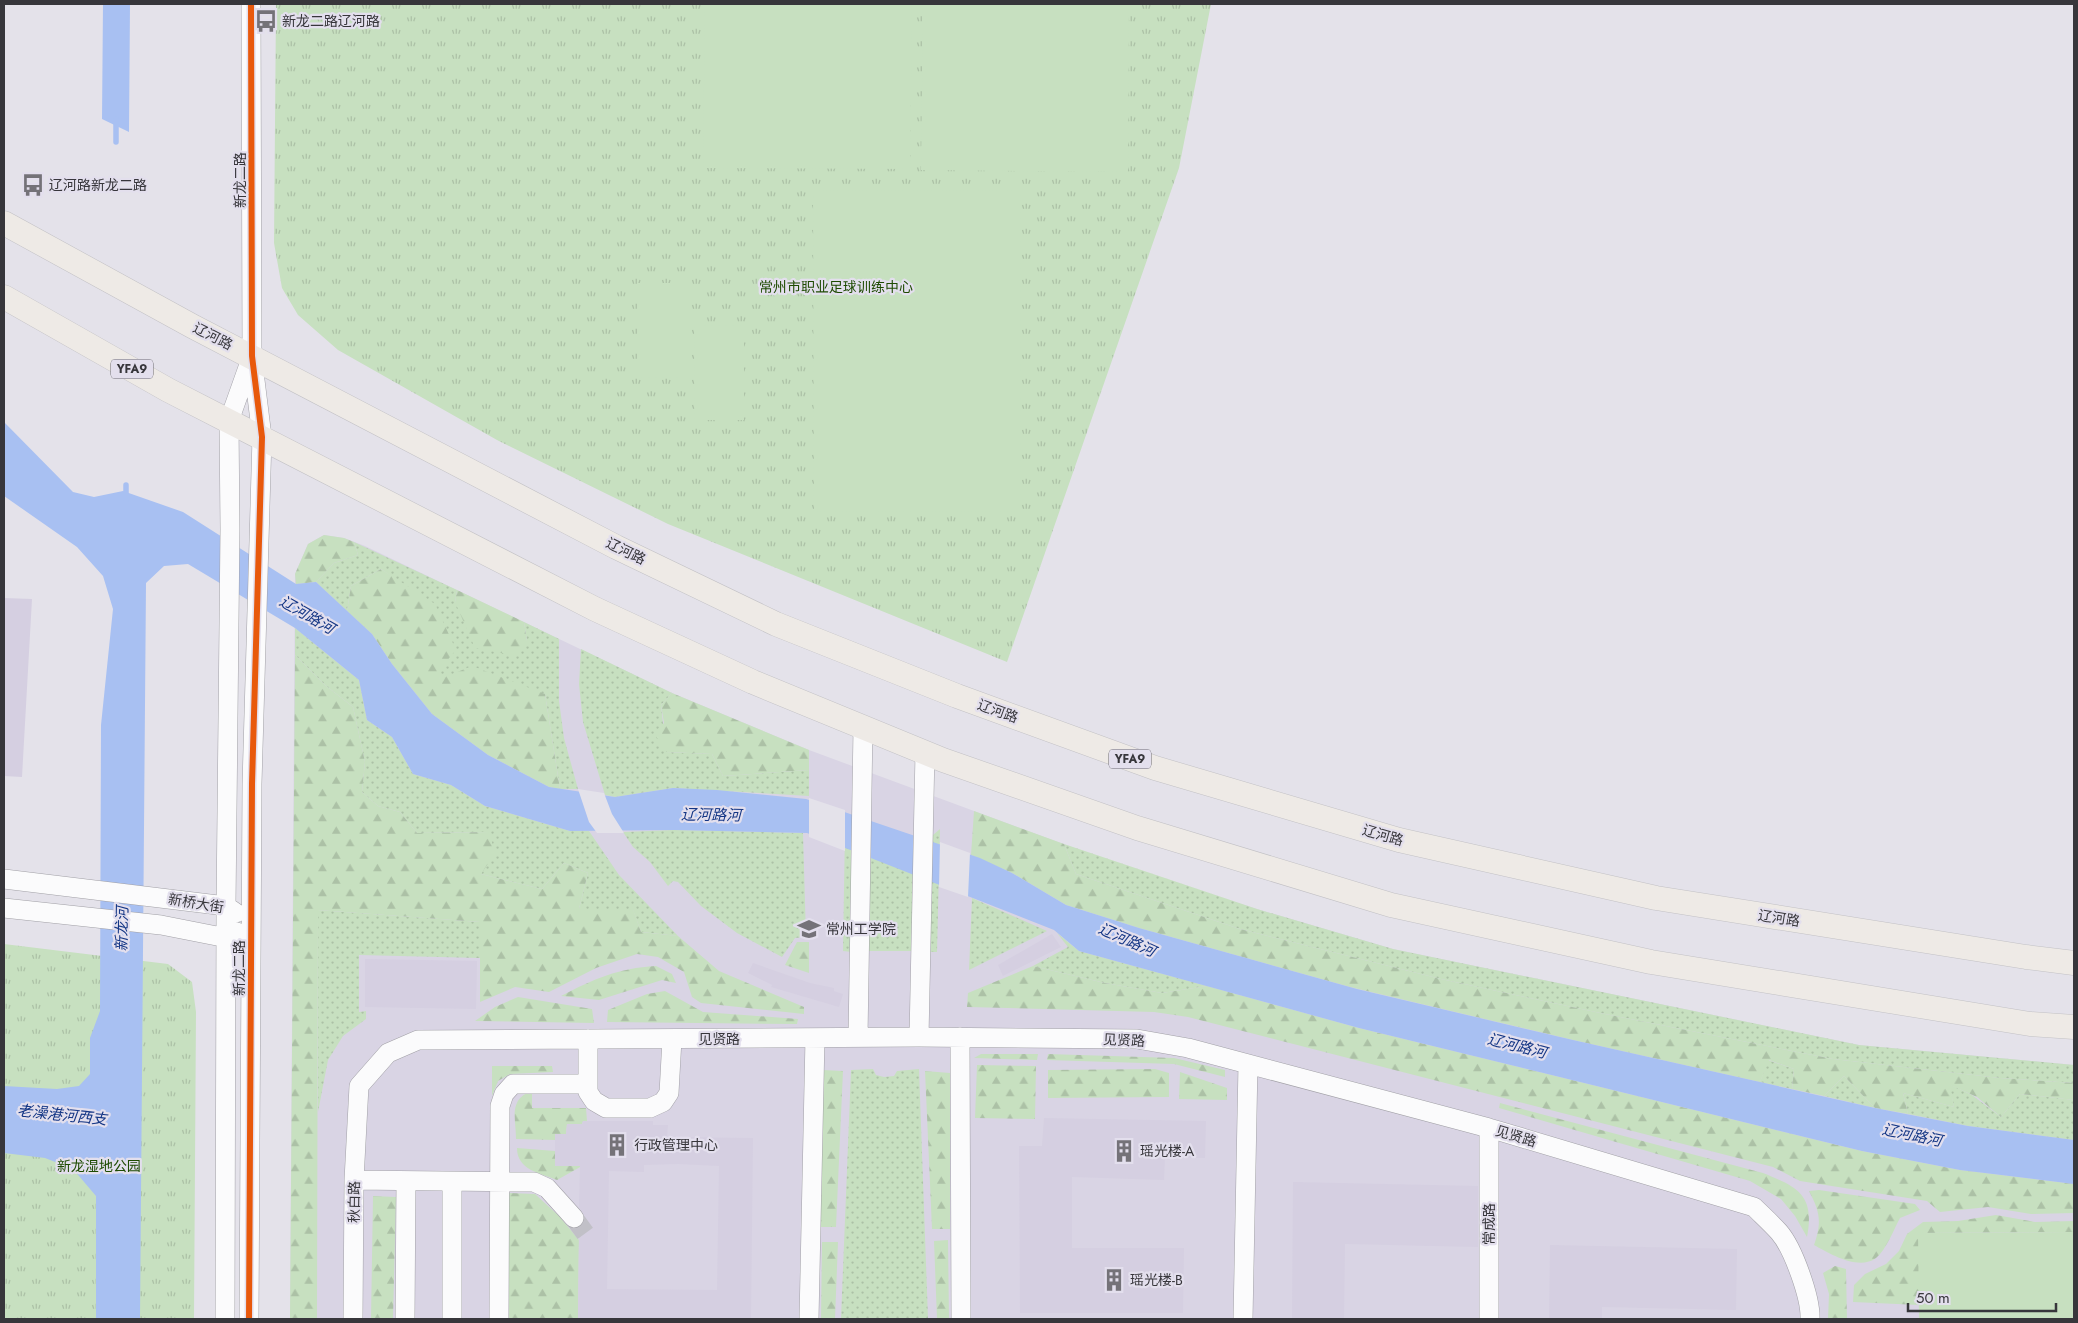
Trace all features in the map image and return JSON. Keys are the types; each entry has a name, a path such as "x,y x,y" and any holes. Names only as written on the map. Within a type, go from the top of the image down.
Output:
{"main road":[{"name":"辽河路","path":"4,223 252,356 616,547 776,624 956,696 1155,768 1399,840 1656,898 2074,963"},
{"name":"YFA9","path":"4,297 168,390 595,609 753,682 863,728 1137,828 1391,905 1651,962 2030,1024 2074,1027"}],"street":[{"name":"新龙二路","path":"249,1319 251,924 262,437 252,356 251,4"},
{"path":"229,421 252,356"},
{"name":"新龙二路","path":"225,1319 229,421"},
{"path":"858,1037 863,728"},
{"path":"920,1036 925,752"},
{"name":"新桥大街","path":"4,879 226,906 251,924"},
{"name":"新桥大街","path":"4,908 160,925 227,938"},
{"path":"227,938 251,924"},
{"name":"见贤路","path":"359,1086 388,1053 418,1040 920,1036 1137,1039 1188,1048 1489,1128 1754,1207 1780,1233 1800,1272 1810,1310 1810,1319"},
{"path":"960,1037 961,1319"},
{"path":"810,1319 815,1038"},
{"path":"588,1039 587,1084 588,1092 594,1101 606,1108 650,1108 663,1102 669,1093 672,1039"},
{"path":"1243,1319 1248,1064"},
{"path":"499,1319 500,1106 504,1094 513,1084 587,1084"},
{"name":"秋白路","path":"353,1319 354,1180 359,1086"},
{"name":"常成路","path":"1489,1128 1489,1319"},
{"path":"354,1180 534,1182 547,1188 574,1218"},
{"path":"406,1181 406,1319"},
{"path":"452,1182 452,1319"}],"shaded area":[{"name":"常州工学院","path":"324,535 344,538 365,546 672,693 809,750 1128,868 1257,909 1393,949 1859,1045 2074,1065 2074,1319 290,1319 295,574 308,544"}],"green space":[{"name":"常州市职业足球训练中心","path":"276,4 1211,4 1179,168 1007,662 668,524 497,440 338,350 298,315 282,288 274,243"},
{"path":"705,4 912,4 910,169 703,168"},
{"path":"923,4 1129,4 1128,172 921,170"},
{"path":"1020,190 1021,511 814,512 813,191"},
{"path":"638,283 688,283 688,377 638,378"},
{"path":"744,325 744,420 695,420 694,326"},
{"path":"324,535 344,538 354,542 358,555 334,563 316,582 296,584 295,574 308,544"},
{"path":"354,542 457,590 455,602 527,641 524,622 559,639 559,701 564,738 578,789 560,789 545,694 440,680 401,583 381,569 351,586 347,611 316,582 334,563 358,555"},
{"path":"381,569 435,604 456,650 438,671 440,679 472,666 545,694 560,789 549,787 488,755 432,714 392,664 372,634 347,611 351,586"},
{"path":"457,590 524,622 527,641 513,655 475,648 455,602"},
{"path":"295,628 359,680 367,720 392,737 413,774 451,785 485,806 570,831 589,831 619,875 678,936 641,932 633,910 579,909 588,873 564,863 542,889 481,874 489,832 417,833 400,812 378,806 362,792 365,762 353,707 325,685 295,655"},
{"path":"581,649 672,693 661,705 666,752 712,754 723,776 809,770 809,796 673,788 615,797 605,795 583,722 579,684"},
{"path":"295,655 325,685 353,707 365,762 362,792 378,806 400,812 417,833 489,832 495,853 481,874 542,889 564,863 588,873 579,909 633,909 641,932 678,936 719,971 804,1007 804,1014 701,1003 692,997 684,972 658,957 637,954 596,968 549,992 515,987 480,1002 480,922 318,910 317,1319 290,1319"},
{"path":"672,693 809,750 809,770 723,776 712,754 666,752 654,733 664,723 661,705"},
{"path":"974,811 1064,844 1076,874 1240,929 1441,979 1833,1059 2000,1078 2074,1083 2074,1100 2020,1094 2001,1117 1977,1097 1950,1085 1954,1107 1903,1093 1908,1114 1875,1108 1844,1076 1824,1096 1792,1089 1794,1069 1769,1060 1760,1082 1350,987 1139,928 1066,905 1012,873 971,855"},
{"path":"845,827 852,832 852,952 843,951"},
{"path":"940,829 937,952 929,952 933,835"},
{"path":"674,830 803,833 806,937 795,938 782,957 737,933 701,906 678,882 673,881 668,886 650,862 633,847 623,832"},
{"path":"870,838 916,839 914,951 868,951"},
{"path":"1064,844 1257,909 1393,949 1859,1045 2074,1065 2074,1083 2000,1078 1833,1059 1441,979 1240,929 1076,874"},
{"path":"972,898 1047,931 969,970"},
{"path":"318,910 480,922 480,958 359,955 359,1012 366,1011 366,1019 343,1036 328,1060 318,1112"},
{"path":"1057,933 1079,951 1207,986 1162,993 1105,983 1033,966 1068,947"},
{"path":"797,942 809,942 809,973 785,965"},
{"name":"新龙湿地公园","path":"4,944 168,964 192,982 196,1012 194,1319 4,1319"},
{"path":"656,966 672,974 676,983 662,980 599,1000 561,996 607,975 630,969"},
{"path":"1033,966 1105,983 1162,993 1207,986 1359,1028 1862,1151 1960,1170 2074,1184 2074,1213 2031,1214 1988,1207 1940,1212 1927,1201 1800,1181 1773,1167 1188,1017 1154,1012 967,1007 968,993"},
{"path":"665,991 703,1012 798,1019 797,1024 607,1022 608,1010 647,994"},
{"path":"518,997 592,1009 594,1023 475,1021 495,1007"},
{"path":"981,1054 1038,1054 1037,1060 974,1058"},
{"path":"1048,1054 1174,1058 1225,1070 1225,1077 1174,1064 1047,1060"},
{"path":"1768,1060 1794,1069 1792,1089 1760,1082"},
{"path":"977,1065 1036,1066 1035,1119 975,1118"},
{"path":"492,1066 552,1066 553,1072 510,1074 498,1081 492,1096"},
{"path":"873,1069 876,1075 884,1077 894,1076 897,1071 919,1069 928,1319 841,1319 851,1070"},
{"path":"1155,1069 1169,1073 1169,1097 1048,1098 1048,1070"},
{"path":"823,1070 843,1071 836,1227 818,1227"},
{"path":"925,1071 950,1073 950,1229 932,1229"},
{"path":"1180,1072 1227,1088 1227,1100 1179,1099"},
{"path":"1844,1076 1875,1108 1824,1096"},
{"path":"1949,1084 1972,1095 2001,1117 2020,1094 2074,1100 2074,1140 1968,1126 1908,1114 1903,1093 1954,1107"},
{"path":"532,1091 532,1108 586,1108 587,1121 583,1121 582,1124 567,1124 566,1134 555,1140 516,1139 516,1104 519,1099"},
{"path":"1500,1103 1763,1173 1775,1178 1794,1188 1806,1202 1809,1223 1807,1237 1795,1216 1781,1199 1750,1181 1499,1108"},
{"path":"517,1148 555,1151 555,1166 582,1166 557,1180 537,1173 525,1166 518,1155"},
{"path":"1819,1190 1915,1204 1920,1210 1900,1218 1886,1245 1876,1258 1869,1262 1853,1262 1814,1245 1819,1217 1816,1205 1809,1191"},
{"path":"509,1193 535,1194 559,1216 579,1240 578,1318 710,1319 506,1319"},
{"path":"373,1196 396,1197 393,1319 371,1319"},
{"path":"1996,1215 2035,1222 2074,1221 2074,1232 1919,1233 1919,1305 1853,1302 1854,1285 1865,1274 1886,1264 1899,1251 1907,1234 1923,1222 1958,1221"},
{"path":"2074,1232 2074,1319 1919,1319 1918,1233"},
{"path":"948,1240 949,1319 937,1319 934,1241"},
{"path":"822,1242 838,1242 835,1319 821,1319"},
{"path":"1835,1266 1846,1269 1847,1319 1828,1319 1829,1294 1823,1273"}],"water":[{"path":"103,4 130,4 129,132 102,119"},
{"path":"4,422 73,492 94,497 123,491 183,512 296,584 316,582 372,634 392,664 432,714 488,755 549,787 615,797 673,788 717,790 806,799 980,858 1012,873 1066,905 1139,928 1357,989 1875,1108 1968,1126 2074,1140 2074,1184 1960,1170 1862,1151 1359,1028 1079,951 1054,930 807,833 674,830 570,831 485,806 451,785 413,774 392,737 367,720 359,680 295,628 188,564 164,566 146,583 140,1319 96,1319 96,1196 73,1169 45,1158 4,1153 4,1086 57,1089 79,1086 90,1074 90,1038 100,1011 101,725 113,609 103,576 77,547 4,496"}],"pier":[{"path":"578,789 604,793 612,814 624,833 597,833 589,822"},
{"path":"809,798 845,810 845,851 809,837"},
{"path":"940,842 970,853 968,897 939,887"}],"building":[{"path":"4,598 32,599 22,777 4,776"},
{"path":"1052,934 1061,947 1003,976 998,965"},
{"path":"365,959 477,961 476,1009 365,1007"},
{"path":"753,963 810,983 834,988 834,991 843,994 839,1007 771,987 772,985 748,973"},
{"path":"1044,1118 1206,1121 1205,1158 1165,1157 1164,1180 1072,1177 1072,1248 1184,1248 1183,1313 1020,1313 1019,1146 1042,1146"},
{"path":"583,1121 653,1121 653,1125 668,1125 667,1137 753,1138 751,1319 578,1318 579,1228 584,1222 585,1216 579,1207 580,1166 555,1166 555,1134 566,1134 567,1124 582,1124","holes":["644,1165 719,1166 717,1290 607,1289 609,1171 644,1172"]},
{"path":"1293,1182 1478,1186 1478,1247 1345,1244 1344,1319 1292,1319"},
{"path":"1550,1245 1737,1249 1736,1310 1602,1307 1602,1319 1549,1319"}],"waterway":[{"path":"116,119 116,142"},
{"path":"126,485 126,500"}],"tunnel":[{"path":"574,1218 588,1237"}],"cycle path":[{"path":"249,1319 252,784 262,437 252,356 251,4"}],"place":[{"name":"新龙二路辽河路","path":"266,21"},
{"name":"辽河路新龙二路","path":"33,185"},
{"name":"常州工学院","path":"809,929"},
{"name":"行政管理中心","path":"617,1145"},
{"name":"瑶光楼-A","path":"1124,1151"},
{"name":"瑶光楼-B","path":"1114,1280"}],"water label":[{"name":"辽河路河","path":"307,615"},
{"name":"辽河路河","path":"711,815"},
{"name":"新龙河","path":"122,929"},
{"name":"辽河路河","path":"1127,940"},
{"name":"辽河路河","path":"1517,1046"},
{"name":"老澡港河西支","path":"62,1115"},
{"name":"辽河路河","path":"1912,1135"}]}
